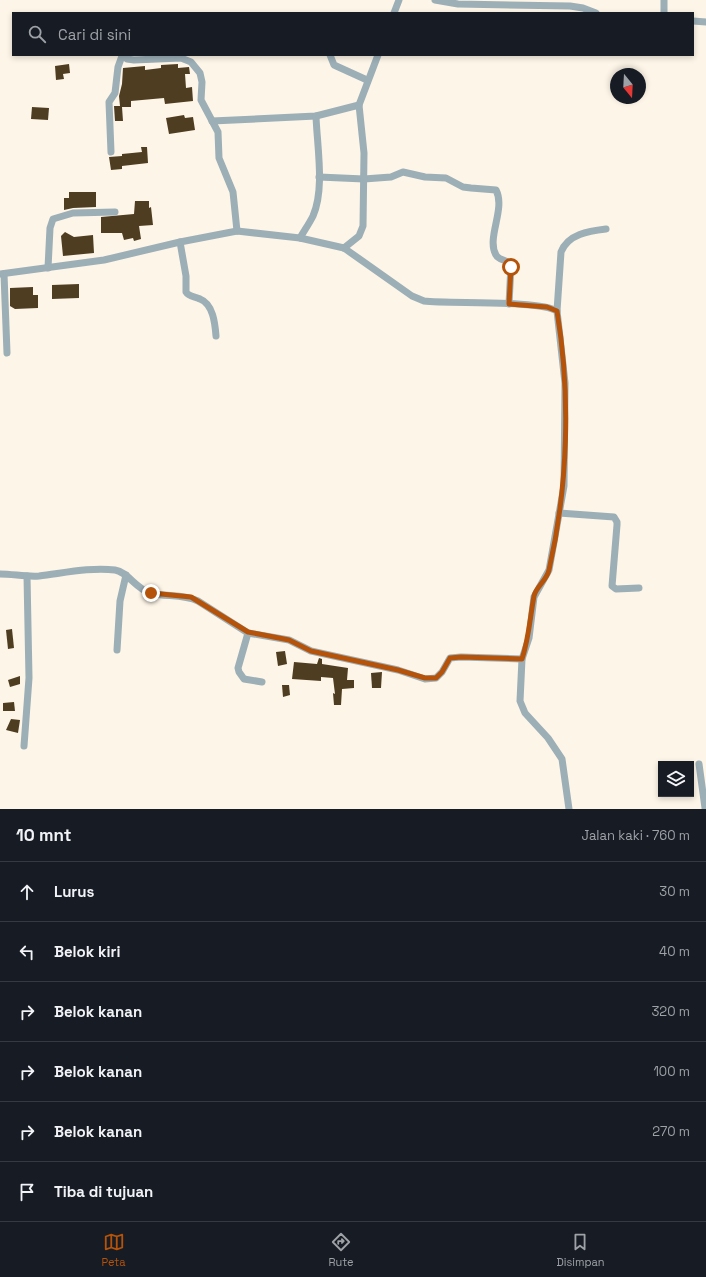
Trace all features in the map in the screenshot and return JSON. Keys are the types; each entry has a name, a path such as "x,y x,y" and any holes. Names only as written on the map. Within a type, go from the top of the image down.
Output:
{"street":[{"path":"394,12 399,0"},
{"path":"435,0 458,4 570,6 583,8 593,12"},
{"path":"664,0 664,12"},
{"path":"694,21 706,22"},
{"path":"111,152 109,102 115,93 118,67 122,56 134,60 181,58 191,62 200,73 202,82 201,100 218,132 219,158 234,192 237,231"},
{"path":"330,56 334,65 367,80"},
{"path":"344,248 359,236 364,226 363,141 359,105 367,80 378,56"},
{"path":"212,121 316,116 359,105"},
{"path":"300,238 313,216 318,196 319,177 316,116"},
{"path":"319,177 364,179 390,177 403,172 425,177 446,178 471,188 496,190 498,203 493,248 498,258 511,265 509,304"},
{"path":"48,268 50,228 54,219 73,213 115,212"},
{"path":"569,809 562,759 548,738 525,713 521,705 522,659 529,638 535,594 549,570 565,472 565,383 557,311 560,252 567,242 576,236 606,229"},
{"path":"7,353 2,274 104,260 180,242 237,231 300,238 344,248 412,296 424,301 509,304 547,307 557,311"},
{"path":"180,242 186,276 186,292 191,297 200,299 210,307 216,336"},
{"path":"559,513 614,517 617,525 612,586 616,589 639,588"},
{"path":"0,574 27,576 116,570 126,575 135,586 151,593 182,596 198,600 248,632 289,640 311,651 398,670 425,678 436,678 442,672 450,658 522,659"},
{"path":"117,650 120,601 126,575"},
{"path":"24,746 29,685 27,576"},
{"path":"248,632 238,668 239,672 244,679 262,682"},
{"path":"699,764 704,808"}],"building":[{"path":"69,64 70,73 63,74 64,79 56,80 55,66"},
{"path":"178,64 178,68 189,67 190,74 185,74 186,88 192,87 193,101 165,104 164,98 131,101 131,107 122,107 123,121 115,121 114,106 120,106 119,96 122,84 123,68 145,66 145,70 161,68 161,65"},
{"path":"32,107 49,108 48,120 31,119"},
{"path":"184,115 185,118 193,117 195,130 169,134 166,118"},
{"path":"141,147 147,147 148,163 122,166 122,169 111,170 109,157 142,152"},
{"path":"69,192 96,192 96,207 64,210 64,198 69,198"},
{"path":"135,201 149,201 149,208 151,207 153,225 139,226 141,239 134,241 133,238 124,240 122,233 101,233 101,217 134,214"},
{"path":"65,232 74,237 93,235 94,253 63,256 61,236"},
{"path":"79,284 79,298 52,299 52,285"},
{"path":"33,287 33,295 38,295 38,308 15,309 10,306 10,288"},
{"path":"12,629 14,648 8,649 6,630"},
{"path":"285,651 287,664 278,666 276,652"},
{"path":"319,658 322,659 322,664 348,668 347,680 354,680 354,688 342,689 341,705 334,705 333,693 335,694 333,678 321,677 321,681 292,679 294,662 317,664"},
{"path":"382,672 381,688 372,688 371,673"},
{"path":"20,676 20,684 10,687 8,680"},
{"path":"282,685 289,685 290,695 283,697"},
{"path":"14,702 15,711 3,711 3,703"},
{"path":"11,719 20,720 18,733 6,730"}],"route":[{"path":"151,593 191,597 248,632 289,640 311,651 346,660 398,670 413,676 432,679 436,678 442,672 446,662 450,658 522,659 529,638 534,597 548,575 564,486 565,383 557,311 553,308 547,307 509,304 511,267"}]}
